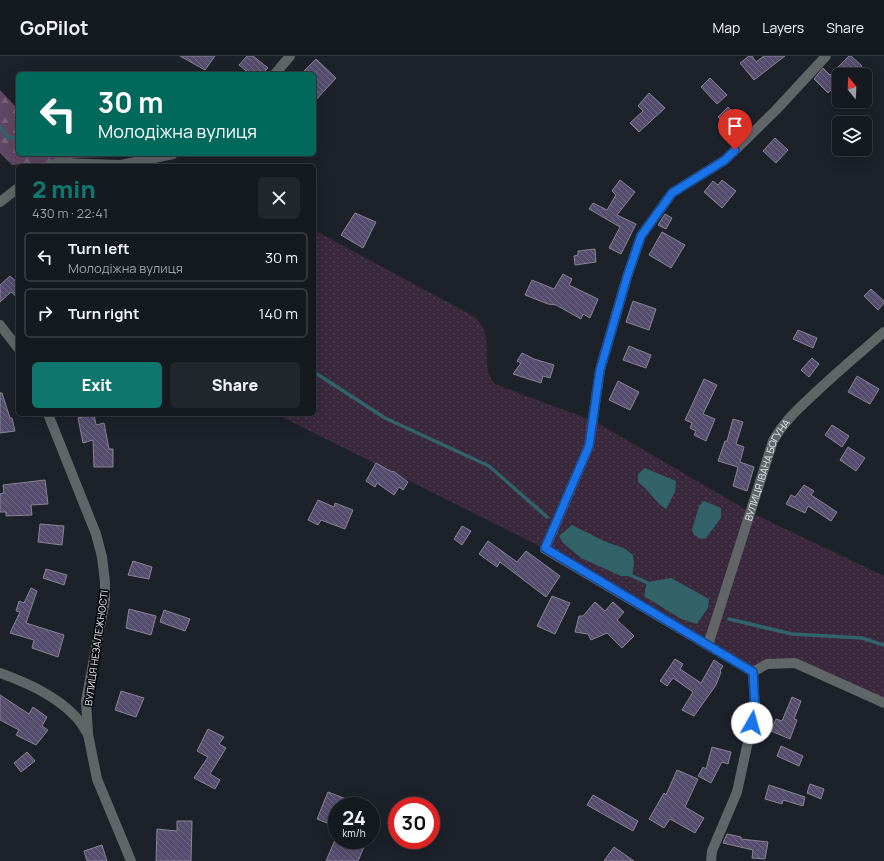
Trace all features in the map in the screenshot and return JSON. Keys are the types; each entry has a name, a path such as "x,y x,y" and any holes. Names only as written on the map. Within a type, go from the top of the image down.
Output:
{"street":[{"path":"277,72 290,56"},
{"path":"753,672 545,548 589,446 600,370 627,277 641,236 672,193 725,160 776,110 826,56"},
{"path":"55,164 121,164 163,156"},
{"path":"0,202 16,190"},
{"path":"0,325 16,345"},
{"name":"ВУЛИЦЯ ІВАНА БОГУНА","path":"708,645 773,442 779,431 789,418 825,384 884,332"},
{"name":"ВУЛИЦЯ НЕЗАЛЕЖНОСТІ","path":"49,416 96,534 102,557 105,582 105,600 86,701 88,734 97,780 131,861"},
{"path":"753,672 767,664 795,663 884,703"},
{"path":"711,861 712,851 737,792 755,709 753,672"},
{"path":"0,673 30,684 63,706 75,717 88,734"}],"shaded area":[{"path":"316,231 475,317 484,330 487,344 488,372 495,384 596,422 750,512 884,576 884,703 795,663 753,672 545,549 280,416 316,416"}],"green space":[{"path":"0,90 16,106 16,156 138,156 75,158 65,164 33,163 12,165 0,153"}],"water":[{"path":"645,468 676,481 675,492 666,509 638,482 638,474"},
{"path":"704,501 721,508 721,518 706,538 701,539 694,535 692,530 699,506"},
{"path":"572,525 606,542 624,548 633,555 634,565 632,576 621,576 581,558 563,543 559,536"},
{"path":"671,578 709,599 708,608 697,624 681,619 644,596 647,582"}],"building":[{"path":"180,56 215,56 205,70"},
{"path":"247,56 253,56 268,68 264,72 248,72 239,65"},
{"path":"749,56 752,56 756,62 764,56 785,56 754,80 740,63"},
{"path":"849,56 851,56 862,66 860,68 837,68"},
{"path":"316,59 336,78 316,100 316,72 303,72"},
{"path":"823,68 830,75 832,73 832,89 828,93 814,79"},
{"path":"710,78 727,95 717,104 701,87"},
{"path":"649,93 665,108 639,132 630,123 643,111 638,106"},
{"path":"728,107 746,127 737,136 718,117"},
{"path":"775,138 788,150 776,163 763,151"},
{"path":"620,180 635,192 617,215 636,224 621,254 609,248 620,227 589,209 593,203 607,210 616,195 612,191"},
{"path":"722,180 736,191 722,208 704,192 713,181 718,185"},
{"path":"355,213 376,222 363,248 341,235"},
{"path":"665,214 672,218 666,229 658,225"},
{"path":"662,232 685,245 671,268 649,255"},
{"path":"595,249 596,262 575,265 574,256 578,255 578,251"},
{"path":"563,274 572,279 569,285 598,299 590,318 583,314 581,319 556,305 548,304 525,295 532,280 554,289"},
{"path":"10,276 16,281 16,296 11,292 0,302 0,285"},
{"path":"871,289 884,301 878,310 864,296"},
{"path":"633,301 656,309 649,330 626,322"},
{"path":"798,330 817,338 813,348 793,339"},
{"path":"629,346 651,355 646,368 623,360"},
{"path":"522,353 534,359 554,365 550,378 543,376 541,383 513,374 521,363 517,361"},
{"path":"812,358 819,364 809,377 801,370"},
{"path":"857,376 879,389 870,404 848,392"},
{"path":"704,379 717,385 703,414 715,419 706,441 694,435 696,431 690,428 692,423 685,420"},
{"path":"618,381 639,392 630,410 609,400"},
{"path":"0,393 2,393 10,418 12,418 15,431 0,433"},
{"path":"94,416 96,425 104,423 109,449 113,449 113,467 94,467 93,440 83,443 78,418"},
{"path":"733,419 743,422 736,444 744,447 740,462 754,467 747,491 733,486 738,467 718,461 725,441 727,441"},
{"path":"832,425 849,436 842,447 825,435"},
{"path":"848,447 865,458 856,471 840,460"},
{"path":"376,463 392,472 393,471 408,482 403,490 399,487 394,495 377,483 375,487 366,481"},
{"path":"45,480 48,504 31,505 32,515 6,516 6,512 0,512 0,494 4,493 3,485"},
{"path":"804,485 814,491 811,495 837,512 831,521 808,506 805,513 786,504 791,495 795,497"},
{"path":"318,500 334,507 335,503 353,510 345,529 321,520 318,525 308,520"},
{"path":"40,524 64,526 62,545 38,542"},
{"path":"462,526 471,531 462,545 454,539"},
{"path":"488,541 517,562 526,551 560,576 546,597 500,562 497,567 479,554"},
{"path":"133,561 152,567 149,579 128,575"},
{"path":"46,569 67,575 64,585 43,578"},
{"path":"31,588 37,591 26,623 64,635 58,657 32,648 34,640 10,633 20,612 16,611 19,601 24,603"},
{"path":"552,596 570,603 555,634 537,626"},
{"path":"595,602 605,611 613,602 624,612 617,620 634,636 622,648 607,633 591,640 588,634 575,632 579,616 583,616"},
{"path":"129,609 156,616 151,635 126,628"},
{"path":"164,610 190,619 185,631 160,622"},
{"path":"675,659 683,664 680,669 701,683 714,660 723,666 716,685 694,716 682,710 693,692 673,678 667,686 660,681"},
{"path":"121,691 144,698 136,717 115,710"},
{"path":"0,695 29,714 33,707 47,717 42,726 48,730 36,745 16,735 19,730 0,720"},
{"path":"792,697 801,701 794,719 797,720 790,739 771,731 776,719 782,721"},
{"path":"208,729 224,737 219,744 226,748 210,774 220,780 215,789 194,778 208,757 197,751"},
{"path":"781,746 803,756 799,766 777,756"},
{"path":"712,747 731,752 728,764 722,762 711,783 698,776 703,767 706,769"},
{"path":"27,752 35,761 21,772 14,763"},
{"path":"677,770 698,779 685,807 704,818 695,833 670,819 664,828 649,819 664,793 666,795"},
{"path":"810,784 824,789 821,799 807,793"},
{"path":"769,785 805,797 803,806 783,800 782,804 765,799"},
{"path":"328,792 341,797 328,797 328,823 317,819"},
{"path":"593,795 638,821 633,831 587,805"},
{"path":"177,821 192,821 191,861 156,861 157,829 177,831"},
{"path":"727,834 741,837 741,839 768,842 765,859 752,858 753,850 723,843"},
{"path":"102,845 107,861 87,861 84,851"},
{"path":"614,847 634,861 604,861"},
{"path":"331,849 363,849 358,861 326,861"}],"waterway":[{"path":"0,126 7,137 16,139"},
{"path":"316,373 385,418 489,466 547,517"},
{"path":"628,574 650,584"},
{"path":"729,619 792,634 862,638 884,645"}],"route":[{"path":"735,150 725,160 672,193 641,236 627,277 600,370 589,446 545,548 753,672 755,709 752,723"}]}
